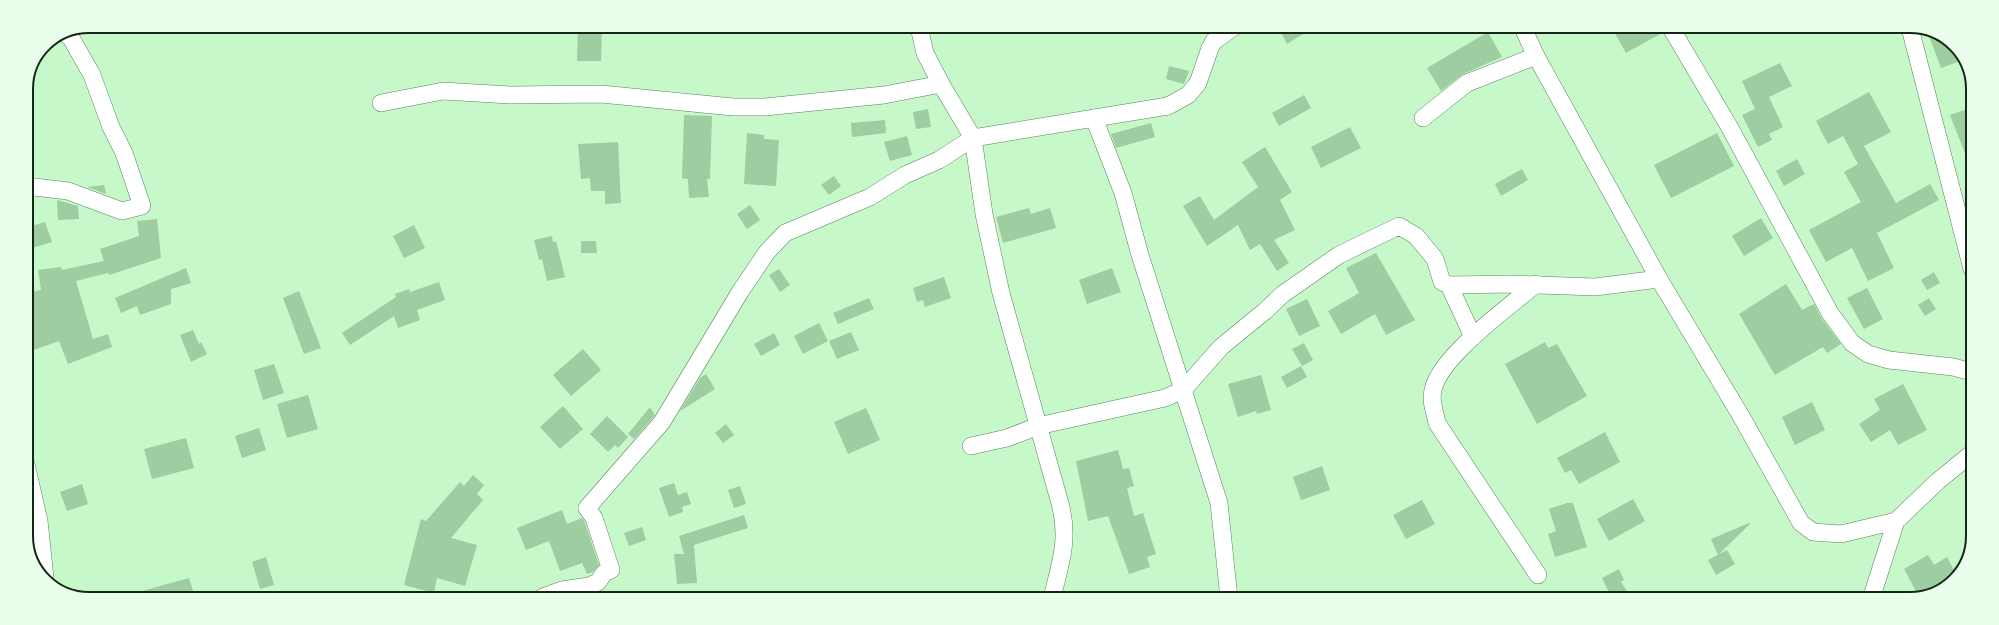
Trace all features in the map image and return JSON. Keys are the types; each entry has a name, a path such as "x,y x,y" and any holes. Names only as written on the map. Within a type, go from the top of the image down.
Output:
{"street":[{"path":"921,33 926,53 941,84 973,138 984,214 1001,293 1065,525 1065,538 1053,592"},
{"path":"557,592 589,586 598,582 604,573 611,570 594,518 587,508 662,422 740,292 767,252 785,233 870,197 905,174 939,160 973,138 1168,106 1188,95 1198,83 1210,48 1214,41 1225,33"},
{"path":"1525,33 1536,56 1659,279 1741,416 1802,523 1812,532 1841,534 1896,521"},
{"path":"1674,33 1730,128 1830,312 1852,343 1868,354 1889,360 1953,367 1966,370"},
{"path":"1911,33 1966,246"},
{"path":"33,187 68,191 122,212 142,206 124,153 111,127 92,75 69,37"},
{"path":"1423,118 1467,83 1536,56"},
{"path":"381,103 443,91 510,95 601,94 733,107 765,107 884,95 941,84"},
{"path":"1094,118 1123,193 1140,254 1219,503 1227,592"},
{"path":"971,446 1007,438 1038,426 1165,398 1183,390 1221,347 1265,311 1283,294 1339,255 1399,226 1416,236 1435,259 1442,282 1449,285 1536,284 1595,287 1659,279"},
{"path":"1536,284 1456,352 1444,367 1432,390 1432,406 1438,423 1538,576"},
{"path":"1449,285 1473,337"},
{"path":"1873,592 1896,521 1938,481 1966,458"},
{"path":"33,495 39,521 44,569"}],"building":[{"path":"578,33 602,33 601,61 577,61"},
{"path":"1281,33 1304,33 1287,44"},
{"path":"1486,33 1489,33 1502,57 1463,74 1441,91 1427,68"},
{"path":"1615,33 1662,33 1626,53"},
{"path":"1929,36 1938,40 1952,52 1959,61 1941,68"},
{"path":"1780,63 1792,86 1769,97 1783,127 1769,134 1772,140 1758,147 1742,115 1755,109 1742,81"},
{"path":"1169,66 1189,71 1184,84 1166,79"},
{"path":"1869,92 1891,132 1864,146 1896,203 1930,184 1939,200 1877,233 1894,268 1868,281 1852,248 1826,262 1809,230 1861,202 1844,172 1858,164 1843,136 1828,144 1816,121"},
{"path":"1304,95 1311,108 1279,126 1272,113"},
{"path":"928,109 931,127 916,129 913,112"},
{"path":"1966,109 1966,156 1950,115"},
{"path":"684,115 712,116 710,179 707,179 709,197 689,198 688,179 682,178"},
{"path":"885,120 886,133 852,137 851,123"},
{"path":"1151,123 1155,137 1116,148 1111,134"},
{"path":"1350,127 1361,148 1321,168 1311,147"},
{"path":"747,133 764,135 764,139 779,140 776,186 744,184"},
{"path":"1717,133 1734,166 1671,198 1654,165"},
{"path":"907,136 912,155 890,161 884,142"},
{"path":"618,142 621,203 605,204 605,191 591,191 590,178 581,179 578,144"},
{"path":"1265,147 1292,192 1280,200 1295,230 1274,240 1289,263 1277,271 1260,244 1250,250 1238,225 1207,246 1183,206 1200,196 1214,220 1258,187 1242,162"},
{"path":"1797,159 1805,174 1784,186 1776,171"},
{"path":"1522,169 1528,180 1501,196 1495,184"},
{"path":"834,176 841,186 829,195 821,185"},
{"path":"104,185 106,194 87,187"},
{"path":"57,200 78,206 79,219 58,220"},
{"path":"750,205 760,220 747,229 737,214"},
{"path":"1029,208 1031,214 1050,208 1056,228 1003,243 996,217"},
{"path":"1761,218 1773,238 1744,256 1732,236"},
{"path":"157,219 161,258 109,275 108,273 76,281 93,339 108,334 112,347 68,364 59,341 33,350 33,292 41,290 38,270 61,267 62,270 104,261 100,249 139,236 137,221"},
{"path":"45,222 52,242 33,248 33,226"},
{"path":"414,225 425,248 404,258 393,236"},
{"path":"552,236 553,242 556,241 565,277 547,281 542,259 539,260 534,240"},
{"path":"581,241 596,241 597,253 581,253"},
{"path":"1376,253 1415,320 1386,335 1375,314 1341,334 1328,311 1359,293 1346,268"},
{"path":"186,268 191,283 171,289 171,304 140,315 137,306 121,313 115,298"},
{"path":"1112,268 1121,292 1087,304 1079,280"},
{"path":"779,269 790,285 780,292 769,275"},
{"path":"1934,272 1940,283 1927,290 1921,280"},
{"path":"944,277 951,298 925,307 923,300 917,302 913,288"},
{"path":"439,282 445,300 417,310 420,320 398,328 394,316 350,345 342,333 396,297 395,294 409,289 410,292"},
{"path":"1786,284 1802,310 1814,304 1822,319 1841,344 1827,353 1823,347 1775,375 1739,314"},
{"path":"1867,288 1883,319 1864,329 1847,298"},
{"path":"299,291 321,348 304,354 283,298"},
{"path":"869,298 874,309 838,324 833,313"},
{"path":"1929,298 1936,309 1925,316 1918,305"},
{"path":"1307,299 1320,326 1299,336 1286,309"},
{"path":"819,323 828,341 803,354 794,336"},
{"path":"193,330 199,344 201,342 207,354 191,362 180,335"},
{"path":"851,332 859,350 837,359 829,341"},
{"path":"774,333 780,345 761,356 754,344"},
{"path":"1545,342 1548,348 1557,344 1587,396 1537,424 1505,364"},
{"path":"1304,343 1313,360 1302,366 1292,349"},
{"path":"583,349 601,370 571,396 553,375"},
{"path":"274,364 284,393 263,400 254,370"},
{"path":"1301,366 1307,377 1287,388 1281,377"},
{"path":"706,374 715,389 680,411 700,378"},
{"path":"1261,375 1271,410 1257,414 1256,411 1238,417 1228,384"},
{"path":"1903,384 1927,430 1898,445 1890,430 1871,442 1859,424 1880,410 1874,399"},
{"path":"308,395 318,429 287,438 277,404"},
{"path":"1812,402 1825,430 1795,445 1782,417"},
{"path":"563,406 583,429 560,449 540,427"},
{"path":"650,407 655,415 634,439 628,434"},
{"path":"866,408 880,440 848,454 834,422"},
{"path":"607,416 628,437 618,448 615,445 608,452 590,434"},
{"path":"726,424 734,435 723,443 715,433"},
{"path":"259,428 266,450 242,458 235,436"},
{"path":"1605,432 1620,462 1579,484 1571,470 1565,473 1557,458"},
{"path":"186,438 194,468 152,479 144,449"},
{"path":"1118,450 1123,469 1129,468 1134,486 1127,488 1134,516 1143,513 1156,554 1147,557 1150,567 1129,574 1108,516 1088,521 1076,461"},
{"path":"1322,466 1330,490 1301,500 1293,477"},
{"path":"473,475 484,485 477,494 483,500 451,538 477,545 465,586 437,578 434,592 404,585 421,519 426,521 460,482 464,486"},
{"path":"674,483 678,495 687,492 691,504 682,507 683,512 669,517 659,488"},
{"path":"82,484 88,504 67,511 60,492"},
{"path":"740,486 746,504 734,508 728,490"},
{"path":"1633,499 1645,521 1609,541 1597,519"},
{"path":"1422,500 1435,524 1406,539 1393,515"},
{"path":"1567,503 1573,503 1587,547 1555,557 1548,534 1556,531 1549,509"},
{"path":"562,510 567,524 582,518 585,523 599,565 593,572 587,574 582,563 560,571 549,541 526,550 517,528"},
{"path":"744,515 748,528 694,545 697,583 677,584 674,554 684,554 679,536"},
{"path":"1749,523 1750,524 1718,555 1711,539"},
{"path":"642,527 646,540 629,546 624,533"},
{"path":"1727,550 1735,564 1716,575 1708,560"},
{"path":"1928,555 1934,565 1947,557 1954,570 1944,580 1932,587 1916,591 1904,569"},
{"path":"266,557 274,585 260,589 252,562"},
{"path":"1619,569 1624,580 1621,582 1627,592 1609,592 1602,578"},
{"path":"189,578 193,592 139,592"}]}
